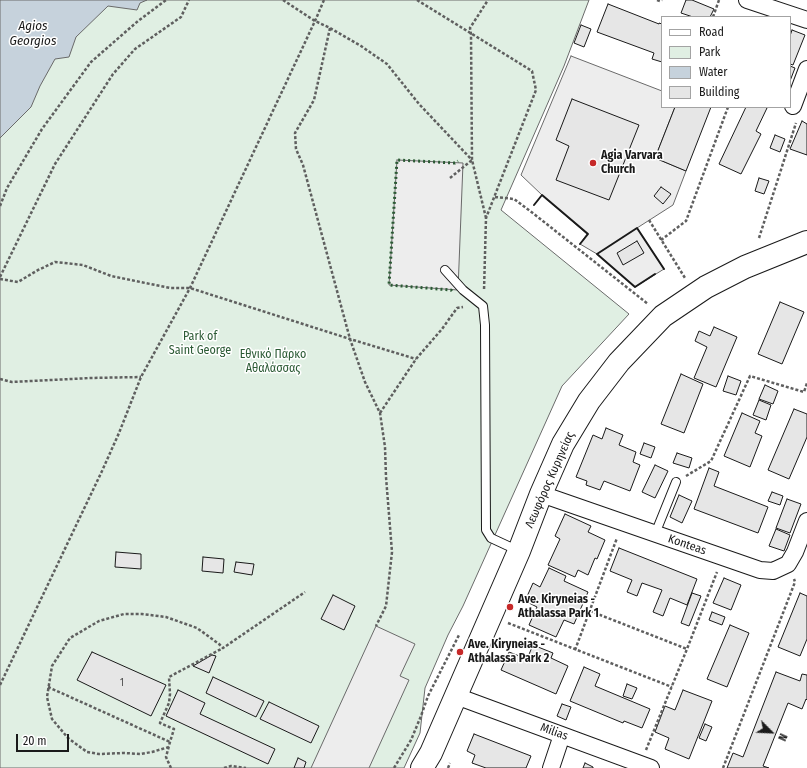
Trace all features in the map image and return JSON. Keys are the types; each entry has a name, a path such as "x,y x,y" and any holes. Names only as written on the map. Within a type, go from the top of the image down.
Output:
{"main road":[{"name":"Λεωφόρος Κυρηνείας","path":"422,768 431,753 491,616 563,444 589,401 619,362 663,316 706,287 745,267 807,242"}],"street":[{"path":"747,0 807,20"},
{"path":"793,106 807,69"},
{"name":"Konteas","path":"541,494 760,570 774,571 788,564"},
{"path":"788,564 795,552 807,521"},
{"name":"Milias","path":"456,696 647,767"},
{"path":"551,768 562,735"}],"lane":[{"path":"445,270 463,290 483,306 485,325 486,530 491,538 519,551"},
{"path":"655,534 676,482"}],"path":[{"path":"0,206 7,188 42,129 91,62 138,21 166,0"},
{"path":"188,0 181,18 135,49 113,74 55,164 0,278 18,282 55,262 82,265 111,276 143,283 170,288 190,288 416,359"},
{"path":"283,0 315,21 361,46 386,64 419,104 472,160"},
{"path":"0,685 104,465 141,377 190,288 324,0"},
{"path":"416,0 532,71 536,90 486,218"},
{"path":"380,413 416,359 442,329 457,308 483,306 486,218 472,160 470,28 488,0"},
{"path":"657,0 662,0"},
{"path":"713,16 719,0"},
{"path":"330,28 314,100 295,133 296,149 303,164 350,339 365,382 380,413 385,447 392,552 386,606 376,626"},
{"path":"758,238 800,110 793,106"},
{"path":"661,240 686,220 728,108"},
{"path":"450,178 472,160"},
{"path":"495,197 514,199 663,316"},
{"path":"649,220 685,278"},
{"path":"676,482 710,461 750,376 804,392 807,383"},
{"path":"0,379 12,382 141,377"},
{"path":"575,650 623,522"},
{"path":"647,767 644,755 722,557"},
{"path":"723,768 795,582 788,564"},
{"path":"171,768 166,756 174,729 160,723 169,703 169,677 223,648 305,592"},
{"path":"590,610 687,649"},
{"path":"168,747 140,754 99,754 87,752 68,738 52,719 46,697 52,666 70,638 99,621 124,614 142,614 166,617 197,628 223,648"},
{"path":"491,616 672,687"},
{"path":"48,686 170,742"},
{"path":"448,768 450,762"},
{"path":"224,768 232,766 246,768"}],"green space":[{"name":"Εθνικό Πάρκο Αθαλάσσας","path":"0,0 589,0 564,66 501,210 629,314 562,386 425,688 420,733 404,768 0,768"}],"shaded area":[{"path":"571,56 661,91 661,108 675,108 655,158 686,171 673,205 637,228 664,269 635,287 597,254 580,244 587,234 521,175"},
{"path":"397,160 463,163 458,290 389,285"},
{"path":"376,626 415,644 400,676 409,680 369,768 311,768"}],"water":[{"name":"Agios Georgios","path":"0,0 147,0 140,3 137,10 108,6 76,37 69,57 55,59 40,86 31,107 0,138"}],"building":[{"path":"686,0 692,0 714,9 710,16 690,16 681,13"},
{"path":"608,4 661,24 661,62 652,59 654,53 597,32"},
{"path":"581,25 591,29 584,47 574,43"},
{"path":"792,30 805,35 793,65 791,64"},
{"path":"791,66 795,68 791,78"},
{"name":"Agia Varvara Church","path":"572,99 639,125 609,200 556,180 569,146 556,140"},
{"path":"675,108 711,108 686,171 655,158"},
{"path":"746,108 767,108 756,131 761,134 741,174 719,164"},
{"path":"802,121 807,124 807,155 790,149"},
{"path":"775,135 785,139 780,152 770,148"},
{"path":"759,178 769,181 764,194 755,191"},
{"path":"661,187 671,194 663,204 654,196"},
{"path":"637,241 644,253 623,265 617,253"},
{"path":"780,302 804,312 782,364 758,354"},
{"path":"714,327 737,337 716,387 694,378 707,347 695,341 699,331 710,336"},
{"path":"681,374 703,384 684,433 661,424"},
{"path":"728,376 741,381 736,395 723,391"},
{"path":"765,385 778,391 773,404 759,399"},
{"path":"759,400 771,405 766,420 753,415"},
{"path":"794,409 807,414 807,437 789,479 768,470"},
{"path":"742,413 760,421 755,433 762,436 750,467 724,456"},
{"path":"606,428 623,435 619,445 636,452 633,462 640,465 630,491 604,481 600,490 586,485 587,481 576,477 593,435 602,439"},
{"path":"644,443 655,447 651,458 640,454"},
{"path":"677,453 692,458 689,468 673,463"},
{"path":"655,465 668,471 655,498 642,492"},
{"path":"709,468 719,472 714,486 768,507 758,533 694,509"},
{"path":"772,492 783,496 780,505 768,501"},
{"path":"679,495 692,501 682,523 670,517"},
{"path":"787,499 801,504 790,533 776,528"},
{"path":"565,514 591,526 588,532 605,540 588,575 578,570 575,577 548,565 560,539 555,536"},
{"path":"776,529 790,535 784,551 769,546"},
{"path":"619,548 697,579 687,605 670,598 663,616 653,612 662,590 642,583 637,596 627,592 632,580 610,571"},
{"path":"116,552 141,554 141,569 115,567"},
{"path":"203,557 224,559 223,573 202,571"},
{"path":"236,562 254,564 252,575 234,572"},
{"path":"549,568 566,576 564,581 588,592 574,624 564,620 556,637 529,625 537,607 525,601 533,583 540,587"},
{"path":"724,578 741,585 731,610 713,603"},
{"path":"692,593 701,596 689,626 681,623"},
{"path":"800,593 807,596 807,639 800,656 778,647"},
{"path":"333,595 355,606 344,630 321,619"},
{"path":"712,612 725,617 722,625 709,620"},
{"path":"730,625 749,633 727,687 707,679"},
{"path":"533,645 553,653 551,658 568,666 556,694 501,670 509,652 527,659"},
{"path":"92,652 166,685 151,716 77,680"},
{"path":"212,655 216,656 209,673 193,666"},
{"path":"584,667 600,674 595,686 650,709 642,728 624,721 623,723 570,701"},
{"path":"776,672 800,681 802,674 807,675 807,700 806,699 802,709 788,703 763,766 769,768 727,768 733,753 743,757"},
{"path":"213,677 264,701 256,717 206,693"},
{"path":"627,684 637,688 632,699 623,696"},
{"path":"178,690 205,703 200,714 275,749 268,764 166,716"},
{"path":"683,690 712,701 689,759 665,749 669,738 655,732 665,706 675,710"},
{"path":"269,702 319,726 311,743 260,719"},
{"path":"562,704 571,707 566,720 557,716"},
{"path":"705,724 712,727 706,741 699,738"},
{"path":"474,734 531,756 526,768 486,768 472,763 475,755 467,751"},
{"path":"298,758 306,762 304,768 294,768"},
{"path":"585,763 593,767 593,768 583,768"}],"hedge":[{"path":"452,291 389,285 397,160 455,163 458,161"}],"wall":[{"path":"534,205 542,195 588,234 580,244"},
{"path":"655,274 635,287 597,254 637,228 664,269"}],"place":[{"name":"Agia Varvara Church","path":"593,163"},
{"name":"Ave. Kiryneias - Athalassa Park 1","path":"510,607"},
{"name":"Ave. Kiryneias - Athalassa Park 2","path":"460,652"}],"park label":[{"name":"Park of Saint George","path":"200,344"}]}
